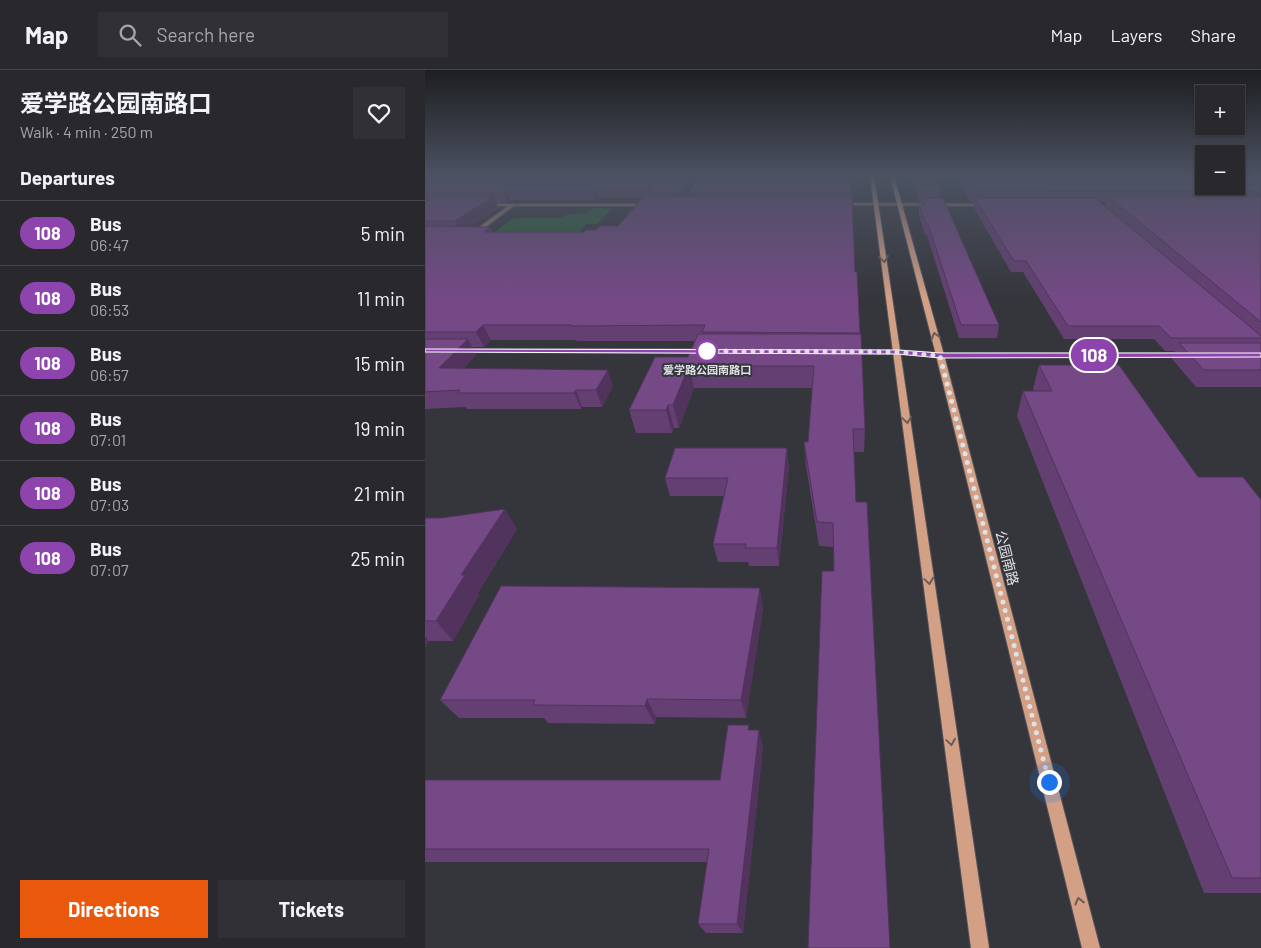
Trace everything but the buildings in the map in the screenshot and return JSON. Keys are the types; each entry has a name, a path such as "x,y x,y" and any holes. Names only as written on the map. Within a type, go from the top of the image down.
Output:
{"main road":[{"path":"879,217 980,948"},
{"name":"公园南路","path":"902,217 940,356 1091,948"}],"street":[{"path":"470,236 496,217"},
{"path":"455,351 713,351"},
{"path":"839,352 898,352 940,356 1192,355"}],"green space":[{"path":"604,217 597,224 586,224 578,234 493,233 514,218"}],"bus line":[{"name":"108","path":"425,351 898,352 940,356 1261,355"}],"place":[{"name":"爱学路公园南路口","path":"707,351"}],"route":[{"path":"707,351 703,351 898,352 940,356 1049,782"}]}
